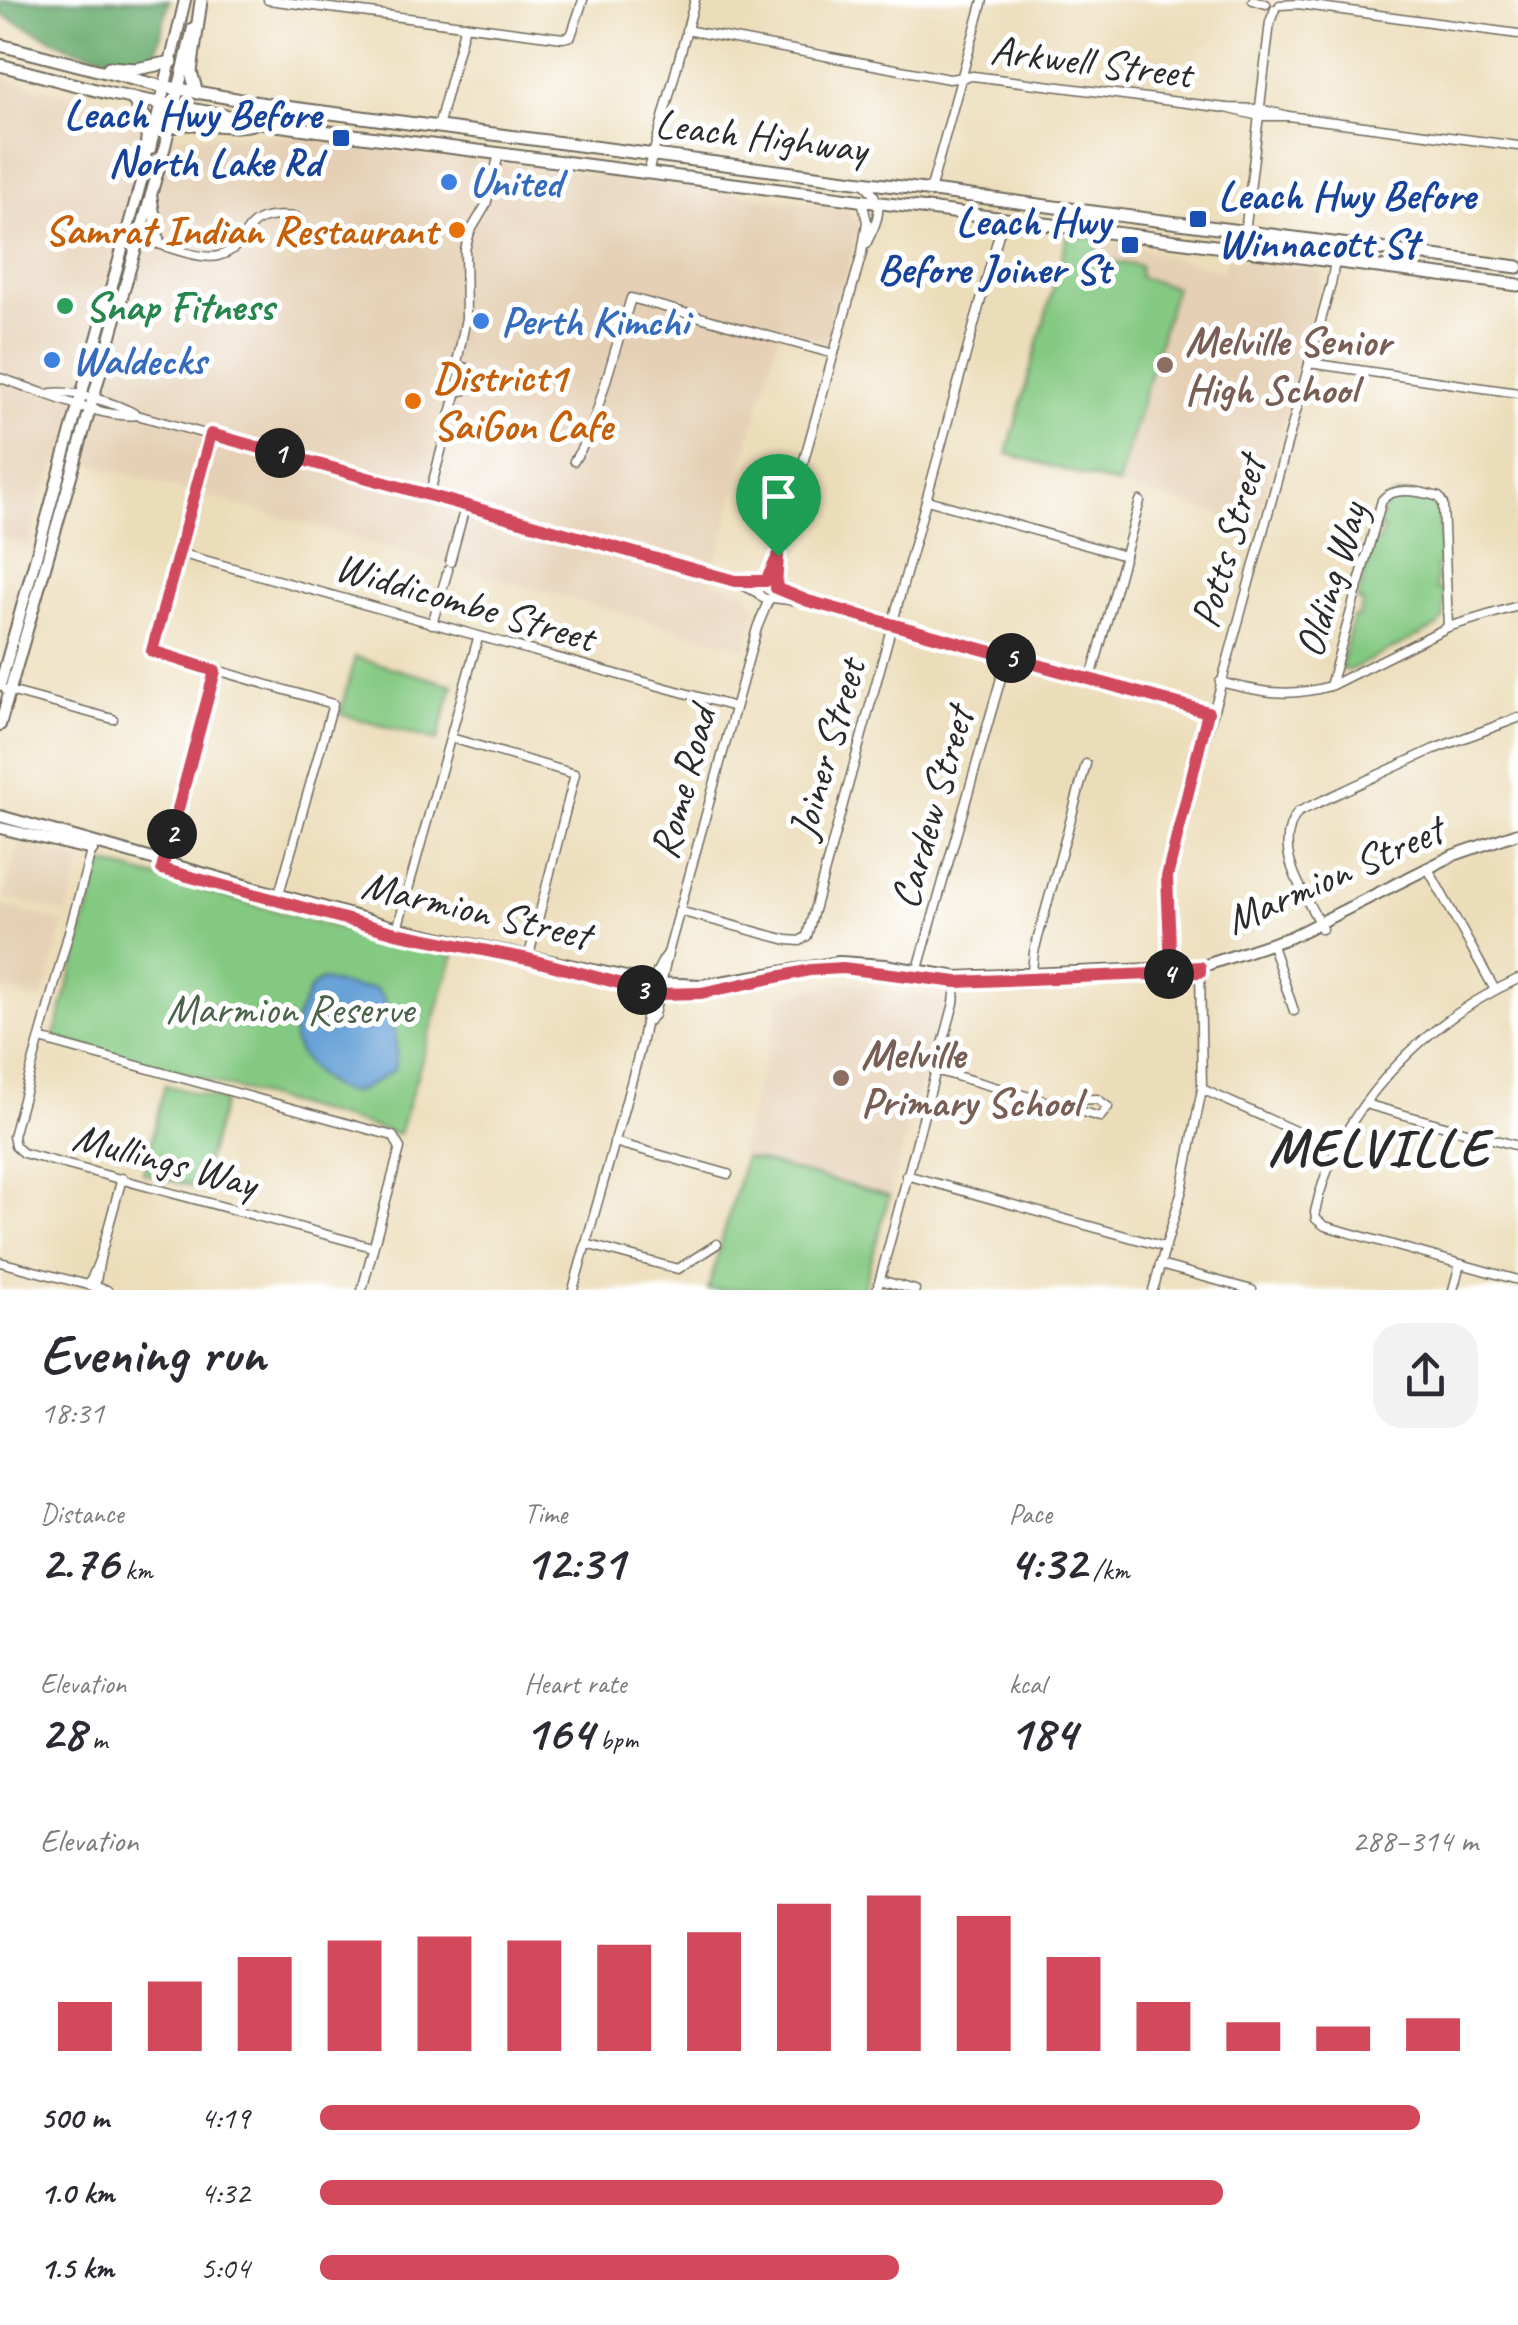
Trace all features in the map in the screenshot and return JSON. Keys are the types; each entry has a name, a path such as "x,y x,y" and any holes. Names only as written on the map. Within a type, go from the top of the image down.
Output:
{"highway":[{"path":"197,93 191,72 201,0"},
{"name":"Leach Highway","path":"0,45 197,93 438,128 1518,267"},
{"path":"31,54 47,52 117,68 150,68 172,62"},
{"name":"Leach Highway","path":"0,65 131,98 258,122 1518,285"},
{"path":"131,98 143,110 149,125 142,177"},
{"path":"368,137 371,118"},
{"path":"170,128 206,122 244,128 258,122"}],"main road":[{"path":"173,88 172,62 186,0"},
{"path":"0,725 3,688 133,236 142,177 201,0"},
{"path":"133,236 151,194 170,128 168,106"},
{"path":"151,194 160,244"},
{"name":"Marmion Street","path":"0,816 93,847 397,931 657,988 702,985 840,962 872,963 957,979 1200,970 1273,948 1429,870 1518,836"},
{"name":"Marmion Street","path":"0,828 93,847"}],"street":[{"path":"268,0 563,38 571,36 583,0"},
{"path":"648,173 695,0"},
{"path":"930,191 984,0"},
{"path":"1253,0 1518,34"},
{"path":"1243,250 1274,4"},
{"path":"438,128 466,26"},
{"name":"Arkwell Street","path":"686,30 950,79 972,76 1518,145"},
{"path":"457,391 448,380 456,368 466,318 465,250 470,232 486,206 499,154"},
{"path":"862,182 879,203"},
{"name":"Rome Road","path":"572,1290 647,1022 654,1015 657,988 862,252 867,222 862,200"},
{"name":"Rome Road","path":"862,252 879,203"},
{"path":"133,236 216,256 230,250 252,224 269,214 296,217"},
{"name":"Joiner Street","path":"679,911 787,940 800,942 806,936 1003,219"},
{"name":"Potts Street","path":"1171,971 1167,877 1338,244"},
{"path":"574,461 590,434 631,298 834,354"},
{"path":"1308,363 1518,393"},
{"path":"456,368 466,368 473,377 468,390 457,391"},
{"path":"0,378 60,400 86,402 211,434 1211,712"},
{"path":"429,496 457,391"},
{"path":"211,434 152,651 333,704 278,898"},
{"name":"Olding Way","path":"1330,686 1386,493 1432,495 1443,504 1448,627"},
{"path":"927,500 1125,556"},
{"path":"1091,678 1140,500"},
{"path":"432,624 465,507"},
{"name":"Widdicombe Street","path":"178,553 735,707"},
{"path":"1220,682 1274,694 1312,692 1448,627 1518,606"},
{"path":"397,931 478,638"},
{"name":"Cardew Street","path":"917,974 1007,657"},
{"path":"163,866 215,671"},
{"path":"3,688 113,719"},
{"path":"1321,926 1285,848 1288,827 1298,812 1434,749 1518,718"},
{"path":"451,738 576,774 528,957"},
{"path":"1031,978 1034,952 1086,764"},
{"name":"Mullings Way","path":"93,847 12,1136 14,1146 23,1152 372,1247"},
{"path":"1429,870 1495,990"},
{"path":"1273,948 1294,1011"},
{"path":"1154,1290 1186,1172 1202,1089 1200,970"},
{"path":"914,1290 878,1285 957,979"},
{"path":"1518,980 1435,1028 1365,1104 1337,1150 1316,1205 1316,1219 1325,1226 1518,1280"},
{"path":"40,1038 393,1136 400,1148 362,1290"},
{"path":"935,1070 1100,1117 1108,1107 1097,1099 1049,1100"},
{"path":"1202,1089 1337,1150"},
{"path":"1365,1104 1518,1146"},
{"path":"614,1142 728,1174"},
{"path":"906,1175 1165,1247"},
{"path":"92,1286 122,1178"},
{"path":"586,1244 678,1269 718,1244"},
{"path":"0,1262 106,1290"},
{"path":"1453,1290 1460,1264"},
{"path":"1160,1266 1252,1290"}],"shaded area":[{"path":"0,77 131,112 144,137 292,135 404,153 555,169 846,209 859,226 829,342 780,329 711,580 749,593 755,609 745,648 60,455 44,489 29,546 0,537"},
{"name":"Melville Senior High School","path":"1068,235 1103,240 1223,271 1227,258 1317,269 1322,276 1257,525 1007,454"},
{"path":"19,844 82,861 67,913 4,897"},
{"path":"0,905 64,923 42,1000 0,988"},
{"name":"Melville Primary School","path":"847,983 945,1000 889,1196 739,1155 781,996"}],"green space":[{"path":"0,0 169,0 156,54 126,60 71,48 0,14"},
{"path":"1068,235 1098,239 1095,259 1140,266 1139,277 1175,287 1118,485 1007,454"},
{"path":"1395,495 1422,497 1438,505 1442,563 1436,565 1437,590 1443,590 1444,618 1438,626 1350,670 1340,669 1353,617 1358,617 1363,602 1357,600 1373,541 1380,541 1384,528 1378,527 1386,502"},
{"path":"355,657 453,685 437,741 340,714"},
{"name":"Marmion Reserve","path":"102,863 390,942 454,955 399,1134 54,1038"},
{"path":"165,1085 224,1101 199,1188 143,1173"},
{"path":"745,1157 889,1196 863,1290 708,1290"}],"water":[{"path":"323,980 375,988 391,1015 396,1038 394,1070 354,1092 345,1092 326,1082 296,1047 296,1020 307,994"}],"place":[{"name":"Leach Hwy Before North Lake Rd","path":"341,138"},
{"name":"United","path":"449,182"},
{"name":"Leach Hwy Before Winnacott St","path":"1198,219"},
{"name":"Samrat Indian Restaurant","path":"457,230"},
{"name":"Leach Hwy Before Joiner St","path":"1130,245"},
{"name":"Snap Fitness","path":"65,306"},
{"name":"Perth Kimchi","path":"481,321"},
{"name":"Waldecks","path":"52,360"},
{"name":"Melville Senior High School","path":"1165,365"},
{"name":"District1 SaiGon Cafe","path":"413,401"},
{"name":"Melville Primary School","path":"841,1078"}],"district":[{"name":"MELVILLE","path":"1379,1148"}],"route":[{"path":"211,434 735,581 766,581 778,556 776,588 808,601 1208,712 1167,877 1171,969 1200,967 1200,972 957,982 843,968 810,970 701,993 660,994 528,959 396,933 162,869 215,671 152,651 211,434"}]}
